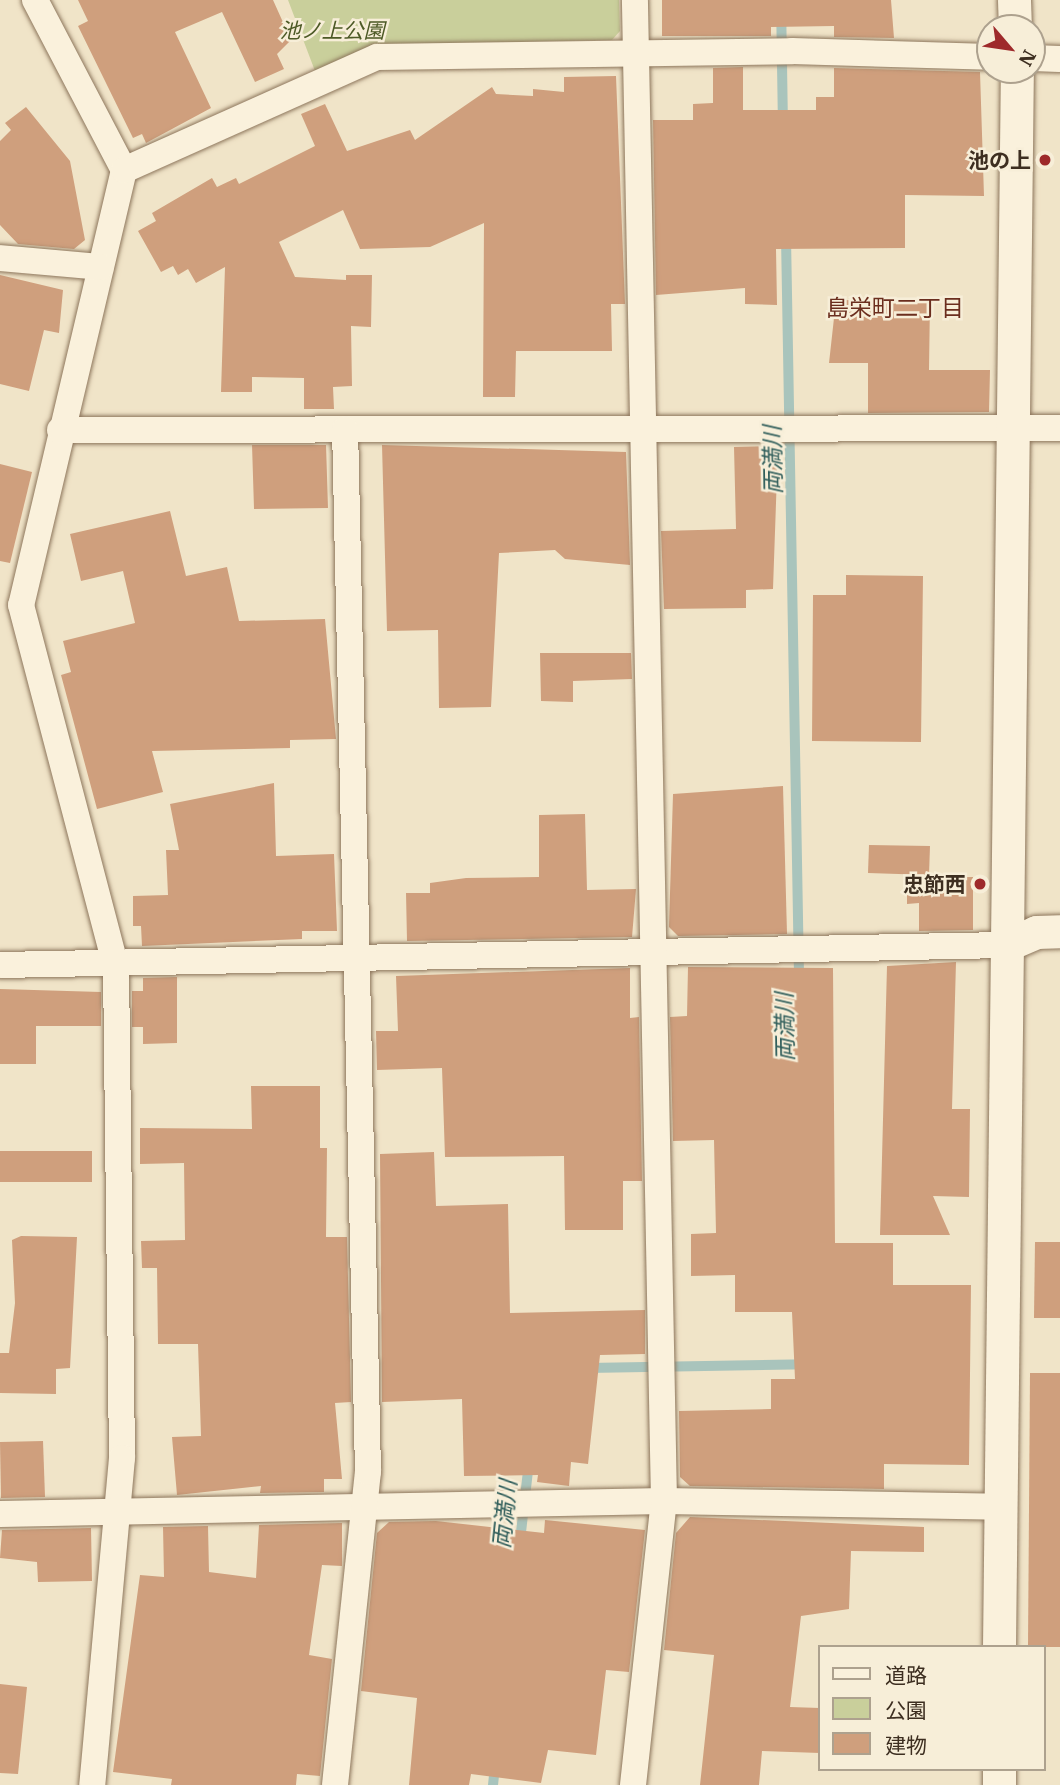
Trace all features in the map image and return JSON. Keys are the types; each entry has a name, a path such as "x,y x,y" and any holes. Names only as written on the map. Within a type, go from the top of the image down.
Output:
{"street":[{"path":"34,0 124,170 60,430 21,605 116,965 119,1511 92,1785"},
{"path":"633,1785 664,1501 656,953 635,0"},
{"path":"124,170 377,57 782,52 976,57"},
{"path":"999,1645 1006,945 1016,427 1017,84"},
{"path":"0,258 101,267"},
{"path":"60,430 1060,428"},
{"path":"335,1785 367,1506 358,959 345,429"},
{"path":"0,965 116,965 1006,945 1036,932 1060,931"},
{"path":"0,1514 664,1501 1000,1507"}],"green space":[{"name":"池ノ上公園","path":"288,0 619,0 620,31 612,40 374,45 315,71"}],"building":[{"path":"78,0 273,0 291,40 277,54 284,69 255,82 222,12 175,32 211,108 146,143 142,134 133,138 78,26 88,21"},
{"path":"662,0 891,0 894,38 834,37 834,26 771,27 771,36 662,36"},
{"path":"743,67 743,110 816,110 816,97 834,97 834,68 976,72 976,84 980,84 984,196 905,195 905,248 776,249 777,305 745,304 745,288 656,295 653,120 693,120 693,104 713,103 713,68"},
{"path":"616,76 625,304 611,304 612,351 516,351 515,397 483,397 484,223 430,247 360,249 343,210 279,242 295,277 346,280 346,275 372,275 371,327 351,326 352,386 333,387 334,409 304,409 304,378 252,377 252,392 221,392 225,267 196,283 188,269 178,275 173,266 161,272 138,231 156,221 152,213 212,178 217,187 236,178 239,184 315,146 301,114 325,104 347,151 410,130 415,140 492,87 496,94 533,96 533,89 564,92 564,77"},
{"path":"26,107 70,161 85,240 74,249 18,244 0,225 0,141 11,130 5,123"},
{"path":"0,275 63,290 59,333 44,330 29,391 0,384"},
{"path":"836,300 930,301 929,370 990,370 989,412 868,413 868,363 829,363"},
{"path":"252,445 326,445 328,508 254,509"},
{"path":"382,445 626,452 630,565 565,559 555,550 499,553 491,707 439,708 438,630 387,631"},
{"path":"778,446 773,589 746,590 746,608 664,609 661,531 736,529 734,447"},
{"path":"0,464 32,472 10,563 0,561"},
{"path":"170,511 186,576 227,567 239,621 325,619 336,739 290,740 290,748 152,751 163,792 97,809 61,675 71,672 63,641 135,623 123,571 81,581 70,534"},
{"path":"846,575 923,576 921,742 812,741 813,595 846,595"},
{"path":"540,653 631,653 632,679 573,681 573,702 541,701"},
{"path":"274,783 276,856 334,854 337,931 302,931 302,939 142,946 141,926 133,926 133,896 168,895 166,850 179,850 170,804"},
{"path":"783,786 787,934 678,936 669,927 673,794"},
{"path":"585,814 587,890 636,889 632,937 407,941 406,893 430,893 430,883 466,878 539,877 539,815"},
{"path":"869,845 930,846 929,875 868,873"},
{"path":"973,877 973,930 919,931 919,903 907,904 907,878"},
{"path":"956,962 952,1109 970,1109 969,1197 933,1196 950,1235 880,1235 887,966"},
{"path":"688,967 833,968 835,1243 893,1243 893,1285 971,1285 969,1465 884,1464 884,1489 690,1486 680,1477 679,1411 771,1409 771,1379 795,1379 792,1312 735,1312 735,1275 691,1276 691,1234 716,1233 714,1140 673,1141 670,1017 687,1016"},
{"path":"630,968 630,1018 639,1017 642,1181 623,1181 623,1230 565,1230 564,1156 445,1157 442,1068 377,1070 376,1031 398,1031 396,976"},
{"path":"177,977 177,1043 143,1044 143,1027 132,1027 132,991 143,991 143,978"},
{"path":"0,989 101,992 101,1026 36,1026 36,1064 0,1064"},
{"path":"251,1086 320,1086 320,1148 327,1148 326,1237 347,1237 351,1402 335,1403 342,1479 324,1479 324,1492 260,1493 261,1486 177,1495 172,1437 201,1436 198,1344 158,1344 157,1268 142,1268 141,1241 185,1240 184,1163 140,1164 140,1128 252,1129"},
{"path":"0,1151 92,1151 92,1182 0,1182"},
{"path":"434,1152 436,1206 508,1204 510,1313 645,1310 645,1354 600,1355 588,1464 571,1462 569,1486 537,1482 538,1475 464,1476 462,1399 382,1402 380,1154"},
{"path":"21,1236 77,1237 70,1368 56,1369 56,1394 0,1393 0,1353 9,1353 15,1303 12,1240"},
{"path":"1035,1242 1060,1242 1060,1318 1034,1318"},
{"path":"1030,1373 1060,1373 1060,1647 1028,1645"},
{"path":"43,1441 45,1497 1,1498 0,1442"},
{"path":"690,1517 924,1527 924,1552 851,1551 849,1609 801,1616 790,1707 818,1708 818,1753 762,1751 759,1785 700,1785 714,1655 664,1650 676,1533"},
{"path":"545,1520 645,1530 629,1672 606,1670 596,1755 548,1750 541,1783 471,1774 469,1785 409,1785 417,1698 361,1691 377,1533 389,1522 436,1521 544,1533"},
{"path":"342,1523 342,1566 322,1565 309,1655 332,1659 320,1776 297,1774 296,1785 171,1785 172,1779 113,1772 140,1575 164,1577 163,1527 208,1526 209,1572 256,1578 259,1525"},
{"path":"91,1528 92,1581 38,1582 37,1562 0,1558 2,1530"},
{"path":"0,1684 27,1687 18,1774 0,1773"}],"waterway":[{"name":"両満川","path":"781,0 783,121"},
{"name":"両満川","path":"786,237 799,978"},
{"name":"両満川","path":"587,1368 806,1364"},
{"name":"両満川","path":"520,1541 529,1462"},
{"name":"両満川","path":"493,1785 495,1765"}],"place":[{"name":"池の上","path":"1045,160"},
{"name":"忠節西","path":"980,884"}],"district":[{"name":"島栄町二丁目","path":"895,307"}]}
